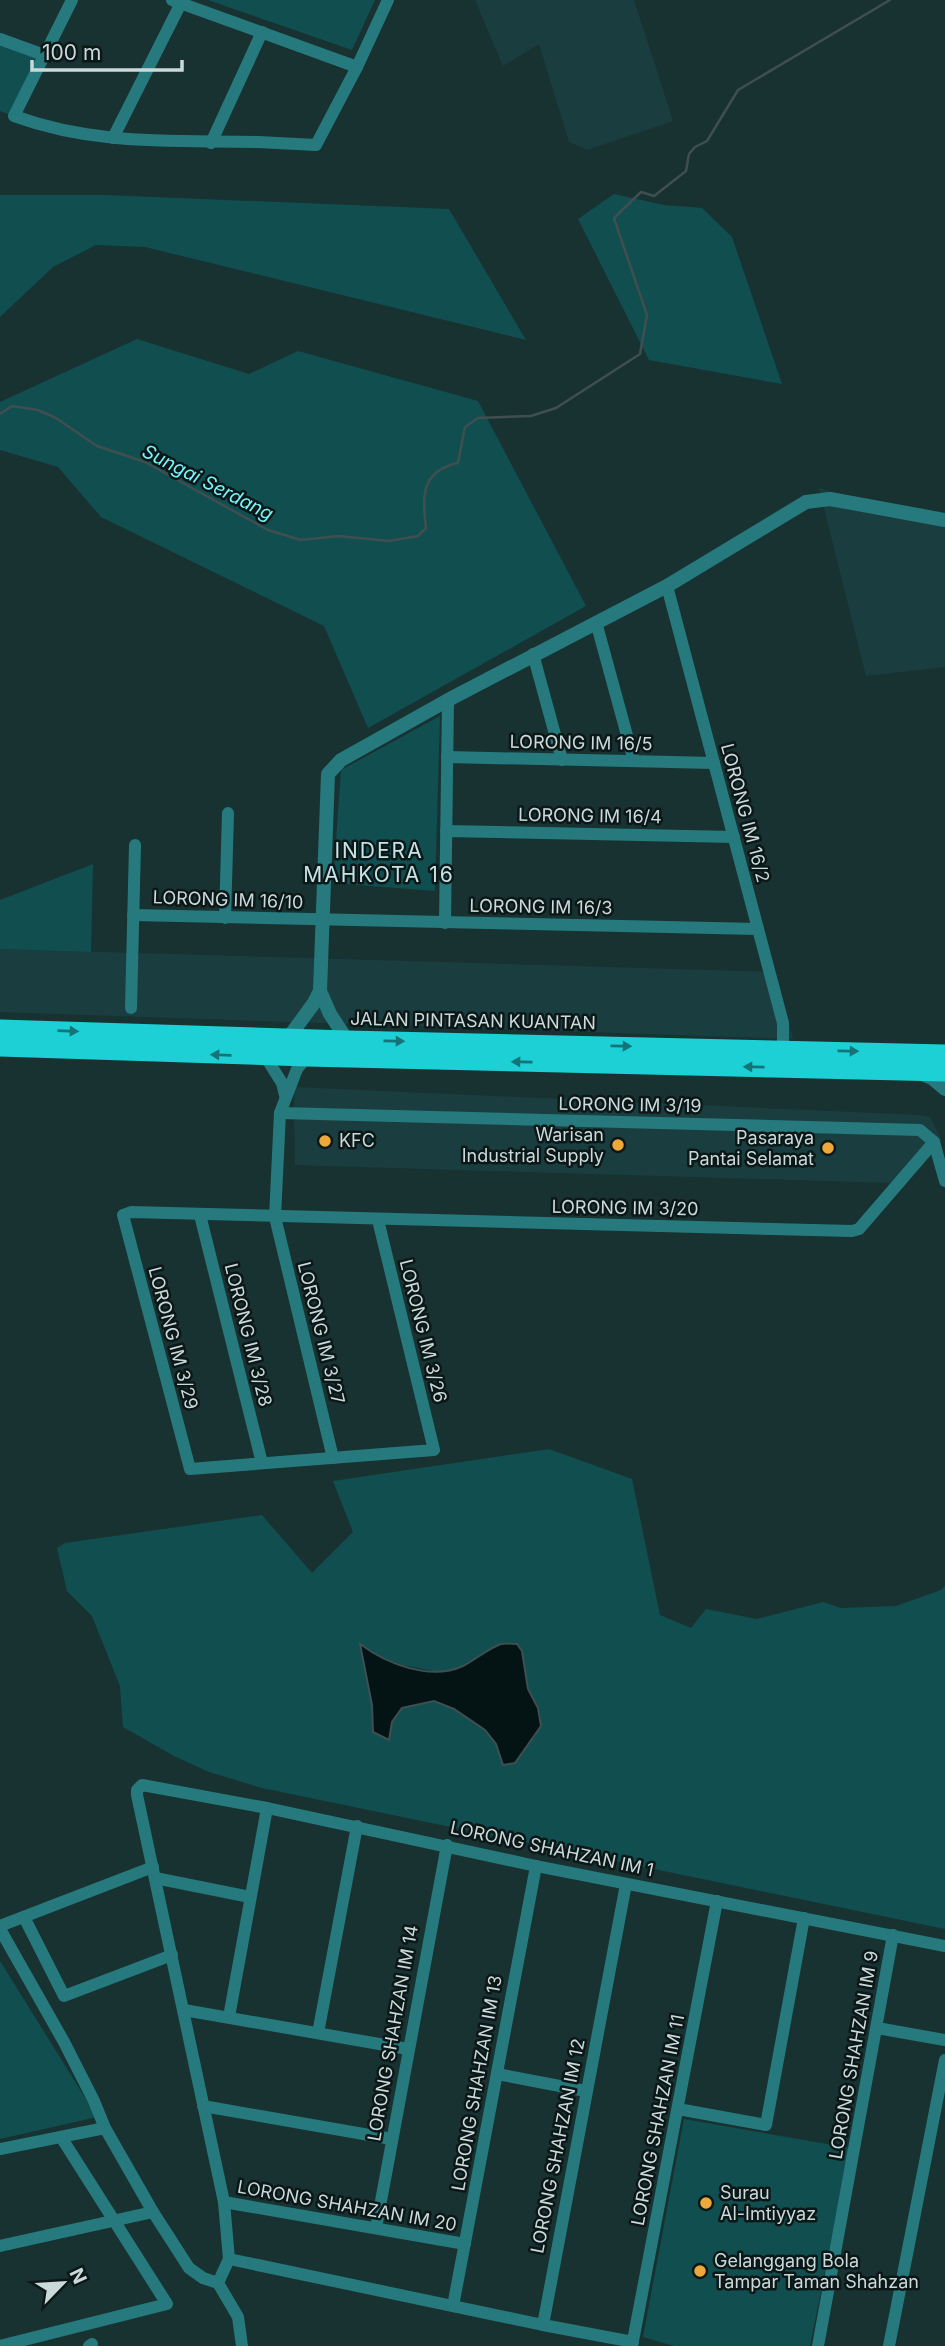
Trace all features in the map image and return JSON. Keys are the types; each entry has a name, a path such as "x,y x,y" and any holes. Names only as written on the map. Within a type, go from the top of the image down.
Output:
{"highway":[{"name":"JALAN PINTASAN KUANTAN","path":"0,1029 945,1054"},
{"path":"0,1047 945,1072"}],"street":[{"path":"72,0 14,116 65,132 113,138 316,145 357,67 387,0"},
{"path":"113,138 176,1 357,67"},
{"path":"211,143 262,32"},
{"path":"0,39 44,55"},
{"path":"347,1040 330,1014 320,991 328,774 334,766 347,756 533,654 667,586 806,502 830,499 945,520"},
{"name":"LORONG IM 16/2","path":"667,586 783,1023 783,1050"},
{"path":"596,622 634,761"},
{"path":"533,654 562,760"},
{"path":"445,923 448,700"},
{"name":"LORONG IM 16/5","path":"447,757 714,763"},
{"path":"225,918 228,813"},
{"name":"LORONG IM 16/4","path":"446,831 734,837"},
{"path":"131,1008 135,845"},
{"name":"LORONG IM 16/10","path":"133,915 322,920"},
{"name":"LORONG IM 16/3","path":"322,920 758,929"},
{"path":"289,1037 320,991"},
{"path":"265,1056 282,1083 285,1095"},
{"name":"LORONG IM 3/27","path":"307,1057 297,1069 280,1113 275,1217 333,1458"},
{"path":"916,1071 932,1077 945,1089"},
{"name":"LORONG IM 3/19","path":"280,1113 920,1130 934,1142"},
{"path":"934,1142 945,1181"},
{"name":"LORONG IM 3/20","path":"123,1215 131,1212 852,1231 859,1229 934,1142"},
{"name":"LORONG IM 3/29","path":"123,1215 190,1469 262,1463"},
{"name":"LORONG IM 3/28","path":"200,1215 262,1463"},
{"name":"LORONG IM 3/26","path":"333,1458 433,1450 377,1220"},
{"path":"262,1463 333,1458"},
{"name":"LORONG SHAHZAN IM 1","path":"154,1873 137,1790 142,1785 153,1785 447,1845 536,1866 945,1946"},
{"path":"229,2017 267,1808"},
{"path":"318,2033 357,1826"},
{"name":"LORONG SHAHZAN IM 14","path":"376,2228 447,1845"},
{"name":"LORONG SHAHZAN IM 13","path":"453,2306 536,1866"},
{"path":"242,2346 238,2317 218,2283 202,2278 189,2267 153,2212 105,2128 64,2042 0,1927 154,1873 250,1897"},
{"path":"154,1873 224,2202 229,2259 218,2283"},
{"name":"LORONG SHAHZAN IM 12","path":"543,2325 626,1884"},
{"name":"LORONG SHAHZAN IM 11","path":"632,2344 716,1901"},
{"path":"24,1917 64,1996 172,1955"},
{"path":"678,2109 766,2125 804,1918"},
{"name":"LORONG SHAHZAN IM 9","path":"818,2346 893,1935"},
{"path":"184,2010 408,2049"},
{"path":"877,2028 945,2040"},
{"path":"889,2346 945,2060"},
{"path":"496,2074 586,2091"},
{"path":"203,2106 391,2139"},
{"path":"0,2149 105,2128"},
{"path":"1,2346 167,2304 61,2137"},
{"name":"LORONG SHAHZAN IM 20","path":"224,2202 465,2244"},
{"path":"0,2246 153,2212"},
{"path":"229,2259 632,2344"}],"shaded area":[{"path":"208,0 375,0 352,50"},
{"path":"475,0 634,0 673,121 587,150 569,142 539,44 503,66"},
{"path":"0,39 44,55 14,116 0,111"},
{"path":"614,194 664,205 702,208 732,237 782,384 649,360 578,219"},
{"path":"0,195 105,195 449,209 526,340 145,247 96,245 53,267 0,317"},
{"path":"137,339 249,374 298,351 478,401 586,606 368,728 324,626 101,517 58,467 0,450 0,402"},
{"path":"819,488 945,527 945,667 866,676"},
{"path":"440,716 435,891 333,883 341,770"},
{"path":"93,864 91,952 0,949 0,900"},
{"path":"0,949 776,972 793,1039 0,1012"},
{"path":"294,1087 918,1115 930,1117 941,1139 895,1183 295,1165"},
{"path":"549,1449 632,1479 660,1615 691,1628 706,1609 757,1619 823,1602 841,1608 896,1606 941,1590 945,1586 945,1929 262,1788 209,1772 123,1727 120,1686 92,1616 67,1591 57,1548 65,1543 262,1515 312,1573 353,1532 333,1481","holes":["501,1644 522,1651 528,1689 538,1708 540,1726 529,1741 503,1765 496,1744 485,1730 454,1709 434,1701 402,1707 392,1722 389,1740 373,1732 372,1705 361,1645 377,1657 443,1673 461,1667"]},
{"path":"360,1644 396,1664 437,1672 463,1666 501,1644 517,1644 522,1651 528,1689 538,1708 541,1726 515,1763 503,1765 496,1744 485,1730 454,1709 434,1701 402,1708 392,1722 389,1740 373,1732 372,1705"},
{"path":"0,1961 97,2117 0,2139"},
{"path":"684,2119 850,2148 810,2346 674,2346 643,2337"}],"waterway":[{"name":"Sungai Serdang","path":"0,414 12,406 38,410 56,418 97,446 145,462 268,530 301,540 338,536 389,541 418,536 426,528 424,505 427,486 437,472 458,463 465,427 478,418 531,416 556,408 640,354 647,315 614,218 641,192 654,196 686,171 689,154 695,147 707,141 738,90 890,0"}],"place":[{"name":"KFC","path":"325,1141"},
{"name":"Warisan Industrial Supply","path":"618,1145"},
{"name":"Pasaraya Pantai Selamat","path":"828,1148"},
{"name":"Surau Al-Imtiyyaz","path":"706,2203"},
{"name":"Gelanggang Bola Tampar Taman Shahzan","path":"700,2271"}],"district":[{"name":"INDERA MAHKOTA 16","path":"379,863"}]}
